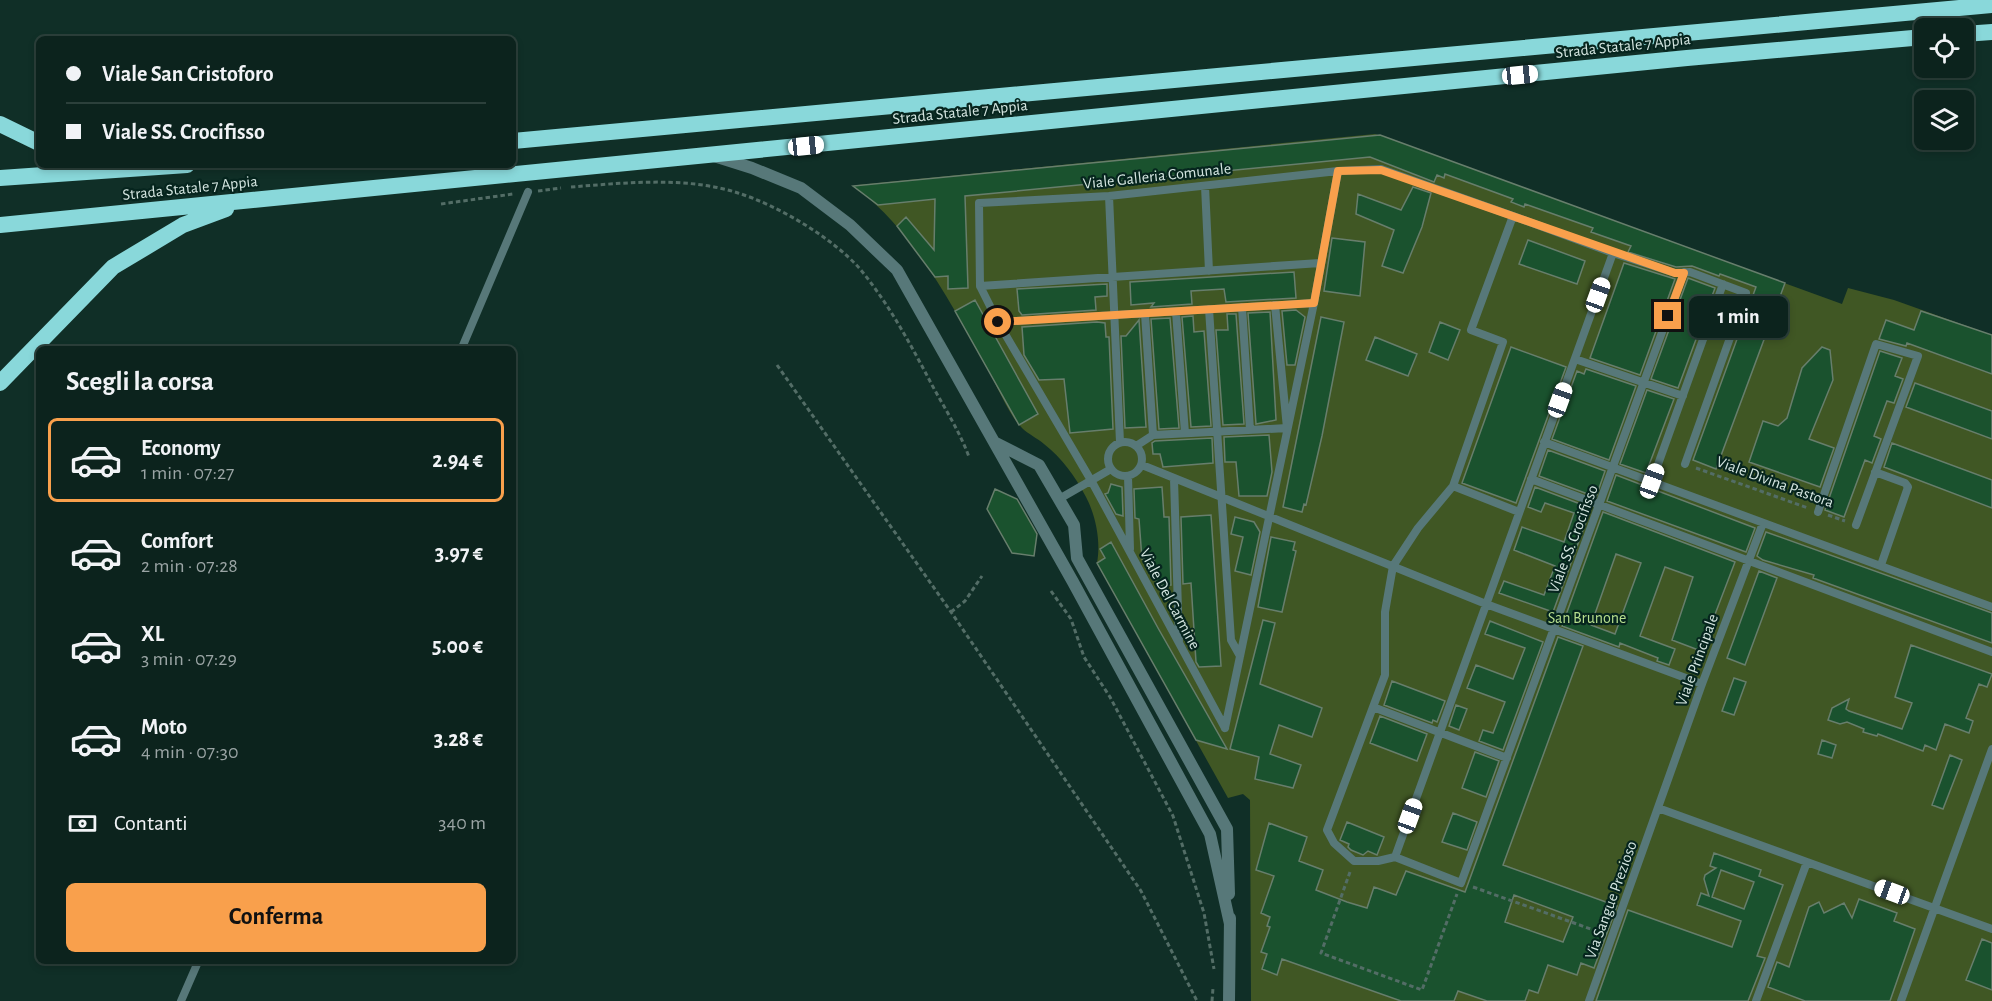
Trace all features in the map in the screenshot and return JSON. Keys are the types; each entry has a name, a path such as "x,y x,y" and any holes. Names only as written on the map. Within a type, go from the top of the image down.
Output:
{"highway":[{"name":"Strada Statale 7 Appia","path":"516,141 877,110 1681,31 1992,5"},
{"path":"1974,33 1992,32"},
{"name":"Strada Statale 7 Appia","path":"0,225 1675,59 1914,39"},
{"path":"0,124 36,142"},
{"name":"Strada Statale 7 Appia","path":"0,178 144,168"},
{"path":"0,383 113,267 183,225 250,200"}],"street":[{"path":"710,155 752,168 801,189 850,225 897,270 1210,834 1230,924"},
{"path":"995,443 1039,465 1074,525 1077,558 1227,829 1230,924 1229,1001"}],"lane":[{"name":"Viale Galleria Comunale","path":"980,286 979,203 1109,196 1338,171 1381,170 1613,253 1675,273 1690,272 1746,293 1685,464"},
{"path":"1240,656 1314,303 1338,171"},
{"path":"1205,186 1209,271"},
{"path":"462,346 528,192"},
{"path":"1109,196 1120,442 1109,453 1111,469 1118,475 1128,476 1136,473 1142,465 1142,454 1136,446 1120,442"},
{"path":"1461,883 1395,857 1378,861 1354,861 1334,843 1327,830 1384,675 1385,612 1393,566 1418,528 1453,486 1503,342 1471,330 1513,216"},
{"path":"1395,857 1613,253"},
{"path":"980,286 1320,262"},
{"name":"Viale SS. Crocifisso","path":"1461,883 1684,273"},
{"path":"1652,481 1723,284"},
{"name":"Viale Del Carmine","path":"980,286 998,322 1092,482 1225,728 1240,656"},
{"path":"998,322 1314,303"},
{"path":"1275,305 1287,428"},
{"path":"1242,307 1250,430"},
{"path":"1209,309 1231,640 1240,656"},
{"path":"1176,312 1185,433"},
{"path":"1145,314 1153,435"},
{"path":"1818,512 1876,344 1918,356 1856,525"},
{"path":"1575,358 1683,396"},
{"path":"1136,446 1153,435 1287,428"},
{"path":"1544,442 1992,607"},
{"path":"1142,465 1486,604 1702,684"},
{"path":"1059,499 1111,469"},
{"path":"1875,472 1908,487 1881,566"},
{"path":"1128,476 1130,551"},
{"path":"1531,478 1992,652"},
{"path":"1174,479 1180,646"},
{"path":"1453,486 1519,512"},
{"name":"Viale Principale","path":"1659,808 1702,684 1763,523"},
{"path":"1373,707 1507,758"},
{"path":"1901,1001 1992,749"},
{"path":"1659,808 1992,929"},
{"name":"Via Sangue Prezioso","path":"1589,1001 1659,808"},
{"path":"1756,1001 1807,862"},
{"path":"181,1001 197,964"}],"path":[{"path":"441,204 528,192 612,184 694,184 737,192 775,208 837,248 859,268 903,332 969,458"},
{"path":"777,365 951,612 1142,891 1197,1001"},
{"name":"Viale Divina Pastora","path":"1685,464 1856,525"},
{"path":"951,612 965,602 982,576"},
{"path":"1051,591 1071,619 1084,657 1110,697 1173,816 1204,913 1214,973"},
{"path":"1354,861 1321,953 1422,990 1461,883 1613,937"},
{"path":"1212,1001 1214,982"}],"green space":[{"name":"San Brunone","path":"1375,134 1842,304 1848,288 1894,300 1992,335 1992,1001 1251,1001 1250,800 1243,794 1228,798 1097,563 1098,538 1095,521 1090,504 1077,482 1057,455 1017,422 932,273 899,229 859,190 858,185"}],"building":[{"path":"1380,135 1785,283 1716,469 1693,460 1756,287 1692,266 1676,267 1628,252 1631,246 1591,232 1593,228 1525,204 1524,207 1511,202 1513,199 1445,174 1444,178 1437,175 1434,182 1370,157 965,196 968,288 948,289 948,276 935,277 897,226 906,217 934,250 935,199 878,205 853,186"},
{"path":"1413,187 1431,193 1422,227 1403,273 1382,266 1394,230 1356,214 1358,194 1401,210"},
{"path":"1332,238 1365,242 1360,296 1324,291"},
{"path":"1528,240 1585,261 1577,284 1519,264"},
{"path":"1624,263 1675,279 1640,375 1590,358"},
{"path":"1294,272 1296,298 1226,302 1224,289 1191,291 1192,304 1151,307 1154,303 1131,305 1130,282"},
{"path":"1688,278 1715,288 1678,388 1651,379"},
{"path":"1107,284 1107,296 1095,297 1096,310 1022,315 1019,311 1017,289"},
{"path":"975,300 1038,414 1019,425 955,311"},
{"path":"1296,310 1305,317 1295,365 1287,365 1282,311"},
{"path":"1921,311 1992,335 1992,374 1907,343 1906,346 1879,339 1886,320 1914,330"},
{"path":"1270,312 1276,420 1256,424 1248,313"},
{"path":"1227,314 1236,314 1244,424 1223,425 1216,330 1228,330"},
{"path":"1193,316 1194,332 1204,331 1211,426 1191,427 1182,317"},
{"path":"1321,317 1344,322 1322,436 1306,505 1304,504 1302,512 1283,507"},
{"path":"1170,318 1179,428 1159,429 1151,319"},
{"path":"1139,320 1146,427 1125,428 1121,336 1126,336"},
{"path":"1440,322 1460,330 1448,360 1429,352"},
{"path":"1105,323 1106,337 1109,337 1113,429 1070,433 1064,379 1039,380 1024,355 1022,327"},
{"path":"1375,337 1417,354 1408,376 1366,360"},
{"path":"1511,347 1566,367 1516,503 1462,483"},
{"path":"1822,347 1830,350 1833,380 1809,439 1834,448 1820,487 1749,462 1763,421 1778,426 1787,418 1802,368"},
{"path":"1880,351 1902,358 1895,376 1903,379 1894,403 1887,401 1874,436 1881,439 1872,463 1865,460 1844,517 1825,510"},
{"path":"1586,369 1636,386 1609,460 1552,439 1577,371 1584,374"},
{"path":"1915,383 1992,411 1992,439 1906,407"},
{"path":"1647,390 1674,399 1646,473 1620,464"},
{"path":"1269,435 1272,472 1267,496 1239,496 1236,462 1225,462 1224,437"},
{"path":"1212,438 1213,463 1163,467 1160,454 1153,454 1152,443 1155,441"},
{"path":"1892,443 1992,480 1992,508 1884,467"},
{"path":"1548,450 1605,471 1596,497 1539,476"},
{"path":"1616,475 1755,528 1746,552 1607,501"},
{"path":"1111,484 1122,487 1123,516 1116,514 1105,494 1108,493"},
{"path":"1162,487 1164,517 1169,517 1171,585 1156,586 1154,559 1142,559 1139,519 1135,518 1134,489"},
{"path":"1535,487 1591,508 1553,612 1499,593 1504,581 1544,595 1555,566 1514,550 1522,527 1564,542 1574,513 1545,503 1541,512 1528,507"},
{"path":"995,489 1017,499 1037,534 1034,556 1012,553 987,509"},
{"path":"1603,512 1735,562 1701,651 1672,640 1693,577 1665,567 1640,636 1675,649 1669,665 1657,661 1658,658 1620,643 1619,647 1562,626","holes":["1616,554 1641,563 1615,634 1591,625"]},
{"path":"1211,515 1221,666 1199,667 1196,662 1191,583 1183,584 1181,517"},
{"path":"1235,517 1254,522 1260,532 1251,575 1235,571 1243,537 1231,534"},
{"path":"1766,532 1992,613 1992,643 1813,578 1814,575 1763,560 1757,556"},
{"path":"1271,537 1295,542 1293,550 1296,551 1282,612 1258,607"},
{"path":"1111,542 1227,749 1196,740 1097,563 1105,558 1100,549"},
{"path":"1759,571 1777,578 1745,665 1727,658"},
{"path":"1263,620 1275,623 1260,684 1322,708 1312,737 1279,725 1270,754 1301,765 1293,788 1255,779 1259,757 1230,749"},
{"path":"1490,621 1543,642 1503,750 1479,741 1483,730 1493,733 1505,702 1467,688 1476,665 1513,679 1525,648 1485,634"},
{"path":"1558,637 1583,646 1503,865 1617,906 1594,968 1581,963 1577,975 1548,965 1538,993 1529,990 1525,1001 1487,1001 1458,991 1454,1001 1401,1001 1282,959 1277,975 1262,969 1267,954 1261,952 1270,927 1267,926 1270,917 1261,913 1274,876 1256,870 1269,823 1307,837 1299,861 1323,870 1316,890 1347,902 1367,908 1374,887 1396,895 1406,871 1465,892","holes":["1514,895 1573,917 1563,942 1505,922"]},
{"path":"1911,645 1992,674 1987,687 1979,684 1966,718 1973,721 1969,733 1945,724 1936,750 1925,745 1923,751 1878,734 1877,736 1863,732 1864,729 1847,722 1840,724 1828,720 1832,708 1849,699 1846,709 1849,711 1902,729 1912,703 1895,697"},
{"path":"1734,678 1746,682 1734,715 1722,711"},
{"path":"1392,681 1445,701 1437,722 1433,720 1432,723 1384,705"},
{"path":"1456,705 1467,709 1459,730 1449,726"},
{"path":"1380,716 1427,734 1417,761 1370,743"},
{"path":"1822,740 1836,745 1832,758 1818,754"},
{"path":"1475,752 1499,761 1486,797 1462,788"},
{"path":"1950,755 1962,760 1943,809 1932,805"},
{"path":"1453,813 1477,822 1467,850 1442,842"},
{"path":"1347,822 1384,837 1377,855 1368,851 1363,855 1351,850 1348,847 1349,844 1340,840"},
{"path":"1714,853 1761,870 1759,876 1783,885 1757,956 1765,958 1748,1001 1596,1001 1628,910 1732,947 1741,921 1697,905 1701,893 1709,896 1705,875 1716,868 1710,866","holes":["1721,870 1754,882 1744,909 1712,897"]},
{"path":"1859,899 1897,913 1894,921 1915,929 1890,1001 1805,1001 1768,987 1777,962 1789,967 1809,907 1819,902 1824,913 1844,903 1852,918"},
{"path":"1982,939 1992,943 1992,990 1966,980"}],"route":[{"path":"998,322 1314,303 1338,171 1381,170 1613,253 1675,273 1684,273 1668,316"}]}
